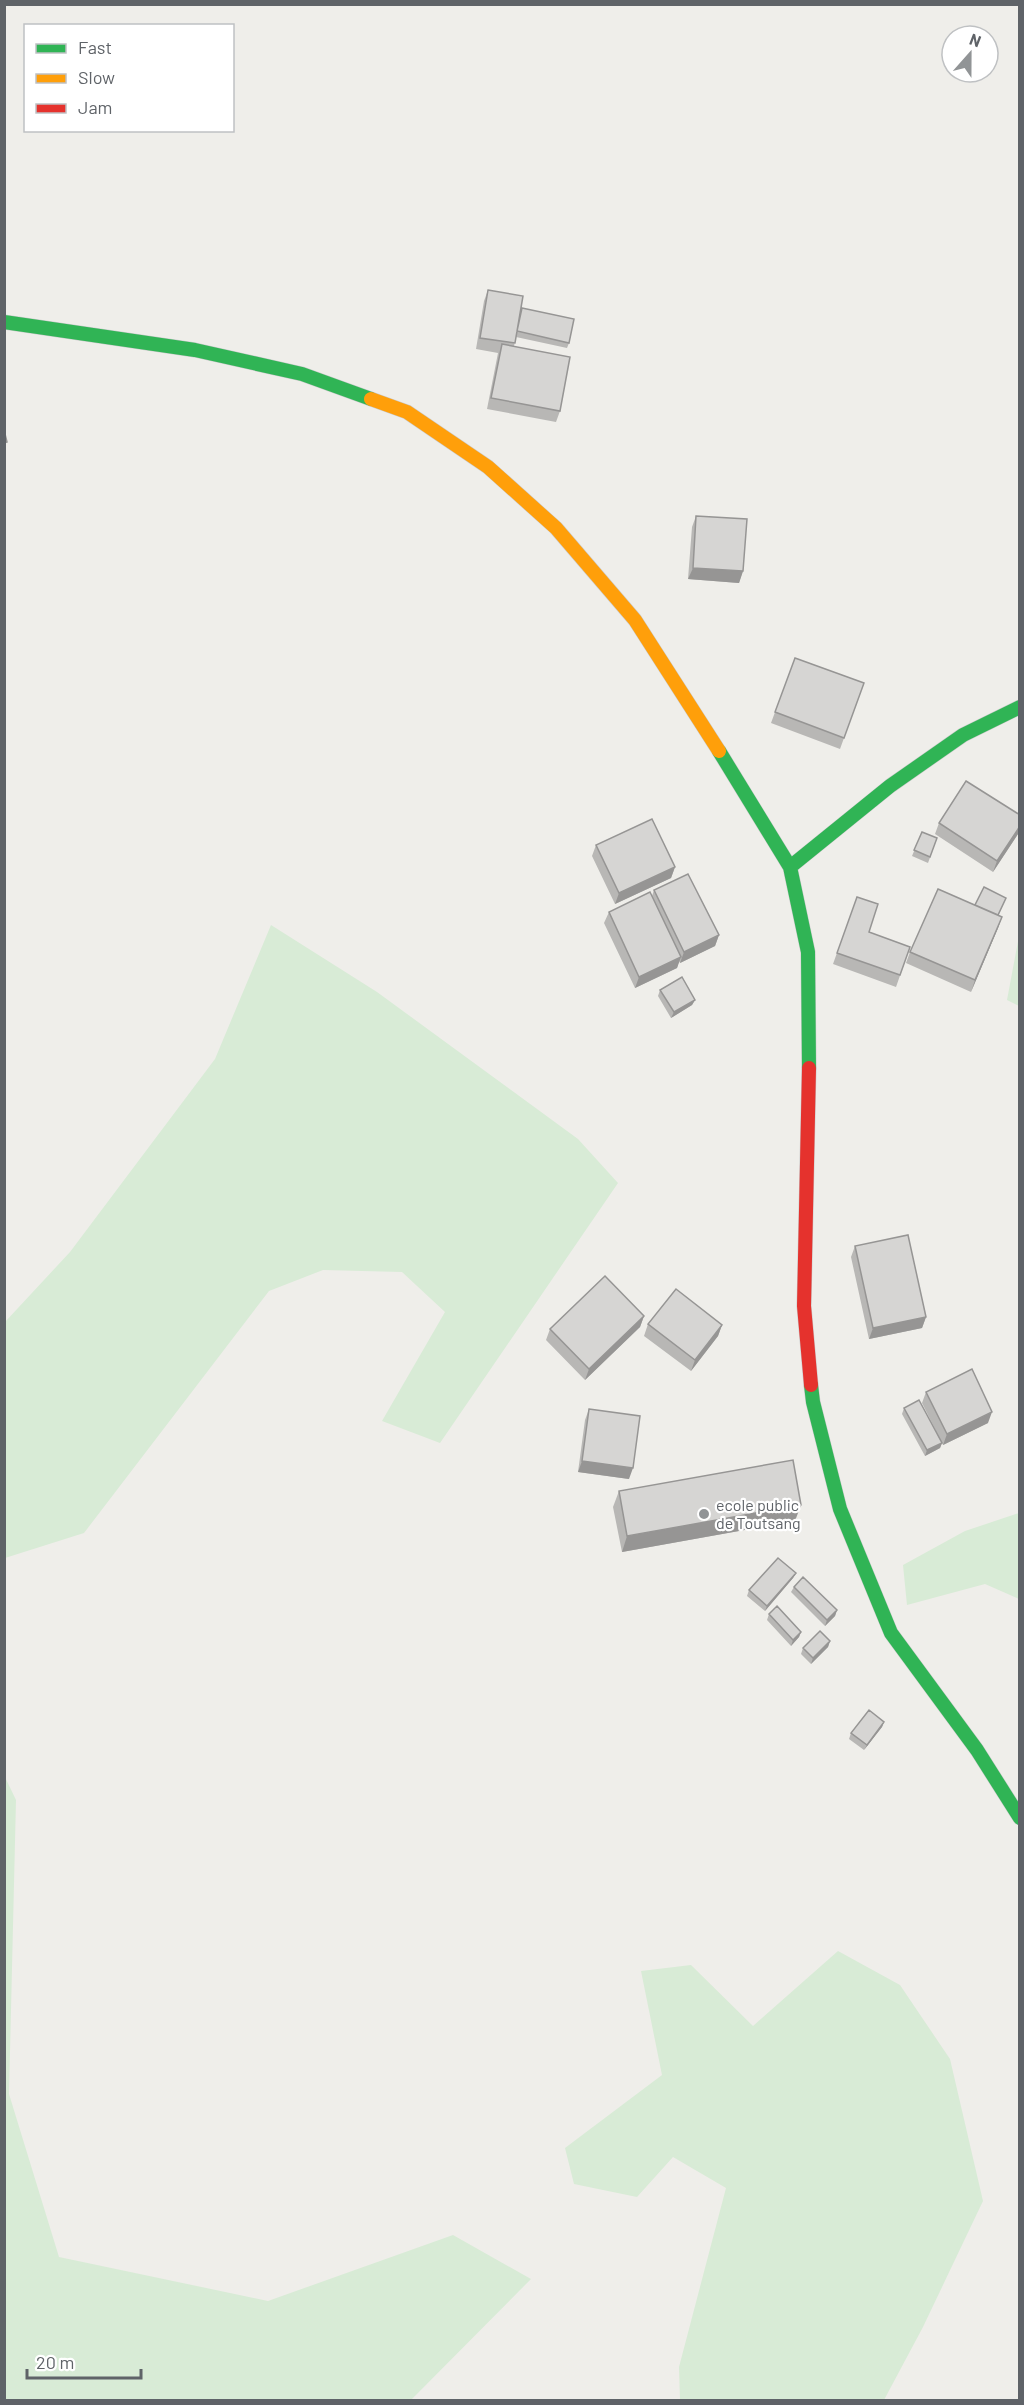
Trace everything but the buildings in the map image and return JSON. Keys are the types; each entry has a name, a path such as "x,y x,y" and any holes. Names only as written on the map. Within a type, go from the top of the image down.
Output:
{"street":[{"path":"4,322 195,350 302,375 407,411 479,461 556,528 635,620 790,867 808,952 809,1058 804,1306 813,1402 840,1509 891,1633 976,1750 1020,1818"},
{"path":"790,867 890,786 963,735 1020,706"}],"green space":[{"path":"271,925 377,992 578,1139 618,1183 440,1443 382,1421 445,1312 402,1272 323,1270 269,1291 84,1533 5,1558 5,1322 70,1252 215,1059"},
{"path":"1019,936 1020,1006 1007,1000"},
{"path":"1019,1513 1019,1599 985,1584 907,1605 903,1565 965,1531"},
{"path":"4,1775 16,1800 9,2094 59,2257 268,2301 453,2235 531,2279 411,2400 5,2400"},
{"path":"838,1951 900,1985 950,2059 983,2201 923,2327 884,2400 680,2400 679,2367 726,2188 673,2157 637,2197 574,2184 565,2148 662,2075 641,1971 691,1965 753,2026"}],"traffic: fast":[{"path":"4,322 195,350 302,374 371,399"},
{"path":"790,867 890,786 963,735 1020,707"},
{"path":"719,751 790,867 808,952 809,1068"},
{"path":"811,1385 813,1402 840,1509 891,1633 977,1750 1020,1818"}],"traffic: slow":[{"path":"371,399 407,412 488,467 556,528 635,620 719,751"}],"traffic: jam":[{"path":"809,1068 804,1306 811,1385"}],"place":[{"name":"ecole public de Toutsang","path":"704,1514"}]}
